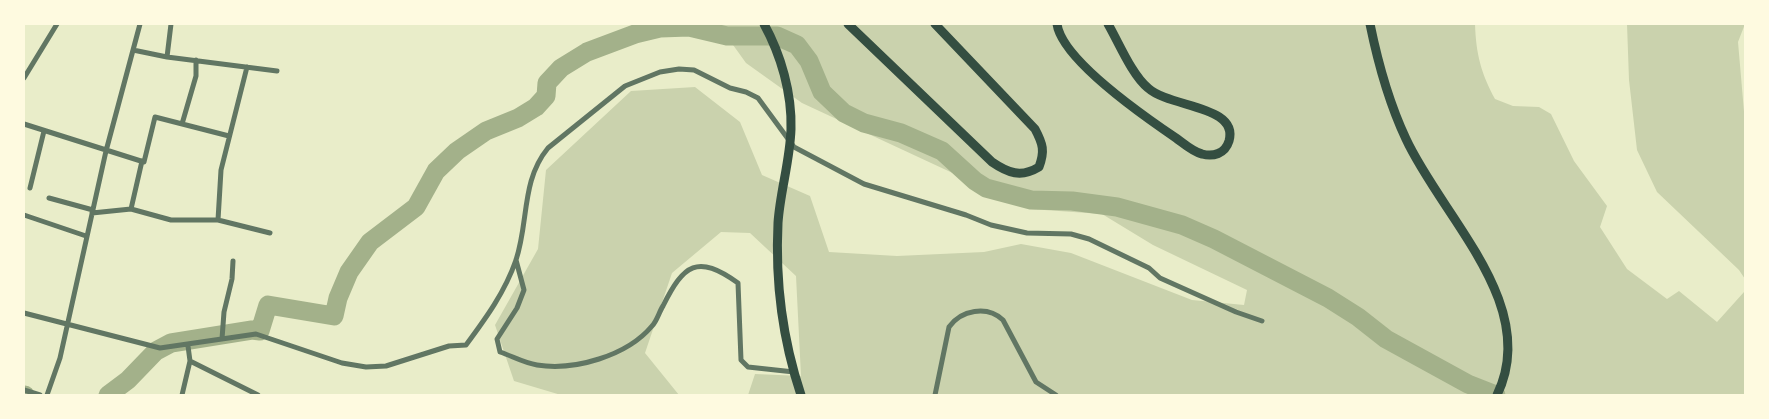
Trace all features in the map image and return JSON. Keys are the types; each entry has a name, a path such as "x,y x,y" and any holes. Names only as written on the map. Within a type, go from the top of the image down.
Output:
{"main road":[{"path":"764,24 782,67 789,100 791,130 778,221 777,260 781,320 801,395"},
{"path":"848,24 992,162 1008,172 1019,174 1038,167 1044,155 1043,144 1035,129 934,24"},
{"path":"1057,24 1062,40 1094,74 1135,110 1200,153 1213,155 1222,152 1228,145 1231,135 1226,121 1217,113 1166,100 1147,88 1108,24"},
{"path":"1370,24 1386,91 1406,139 1425,176 1494,284 1507,322 1509,344 1507,366 1498,395"}],"street":[{"path":"24,78 57,24"},
{"path":"47,395 60,358 106,151 140,24"},
{"path":"167,57 172,24"},
{"path":"133,50 167,57 277,71"},
{"path":"182,124 196,76 196,60"},
{"path":"218,220 221,170 247,67"},
{"path":"24,313 68,326 160,348 188,346 256,334 335,360 366,367 386,366 449,346 466,345 502,293 516,260 523,235 532,174 539,159 548,148 625,86 660,72 678,69 694,70 730,88 746,92 758,98 794,148 864,184 966,215 991,225 1027,233 1071,234 1089,238 1148,268 1160,278 1236,312 1262,321"},
{"path":"131,209 155,117 229,136"},
{"path":"24,124 142,161"},
{"path":"30,188 44,131"},
{"path":"49,198 92,211 131,209 171,220 218,220 270,233"},
{"path":"24,214 86,236"},
{"path":"516,260 524,290 518,308 497,339 500,352 535,365 562,368 604,359 635,341 652,326 676,280 688,270 704,265 721,271 738,283 741,360 748,367 794,372"},
{"path":"222,339 224,312 232,279 233,261"},
{"path":"935,395 949,327 953,320 966,313 983,310 997,315 1003,320 1036,382 1056,395"},
{"path":"182,395 190,361 188,346"},
{"path":"190,361 258,395"},
{"path":"24,390 40,395"}],"green space":[{"path":"718,24 1475,24 1480,63 1495,99 1513,106 1539,107 1551,114 1574,161 1607,206 1600,227 1627,269 1667,299 1679,291 1717,322 1744,292 1745,287 1745,395 748,395 755,374 801,376 796,276 750,233 721,232 672,273 645,353 679,395 561,395 514,381 495,325 538,249 546,170 631,91 695,87 740,122 762,175 810,196 829,252 897,256 984,252 1021,244 1071,253 1192,300 1244,305 1247,290 1153,245 1102,214 1030,209 802,103 746,63"},
{"path":"1627,24 1745,24 1738,42 1745,123 1745,279 1739,270 1657,192 1637,150 1629,80"}],"waterway":[{"path":"108,395 128,380 156,351 171,343 252,330 260,331 268,305 334,316 338,298 349,272 370,242 416,207 436,171 457,151 486,131 518,118 536,107 546,96 547,83 561,68 587,52 635,34 660,28 689,27 727,36 777,36 797,45 809,61 822,92 844,113 864,123 901,133 942,151 975,181 986,188 1031,200 1072,201 1117,207 1182,225 1214,239 1328,298 1358,317 1386,339 1468,384 1496,395"}]}
